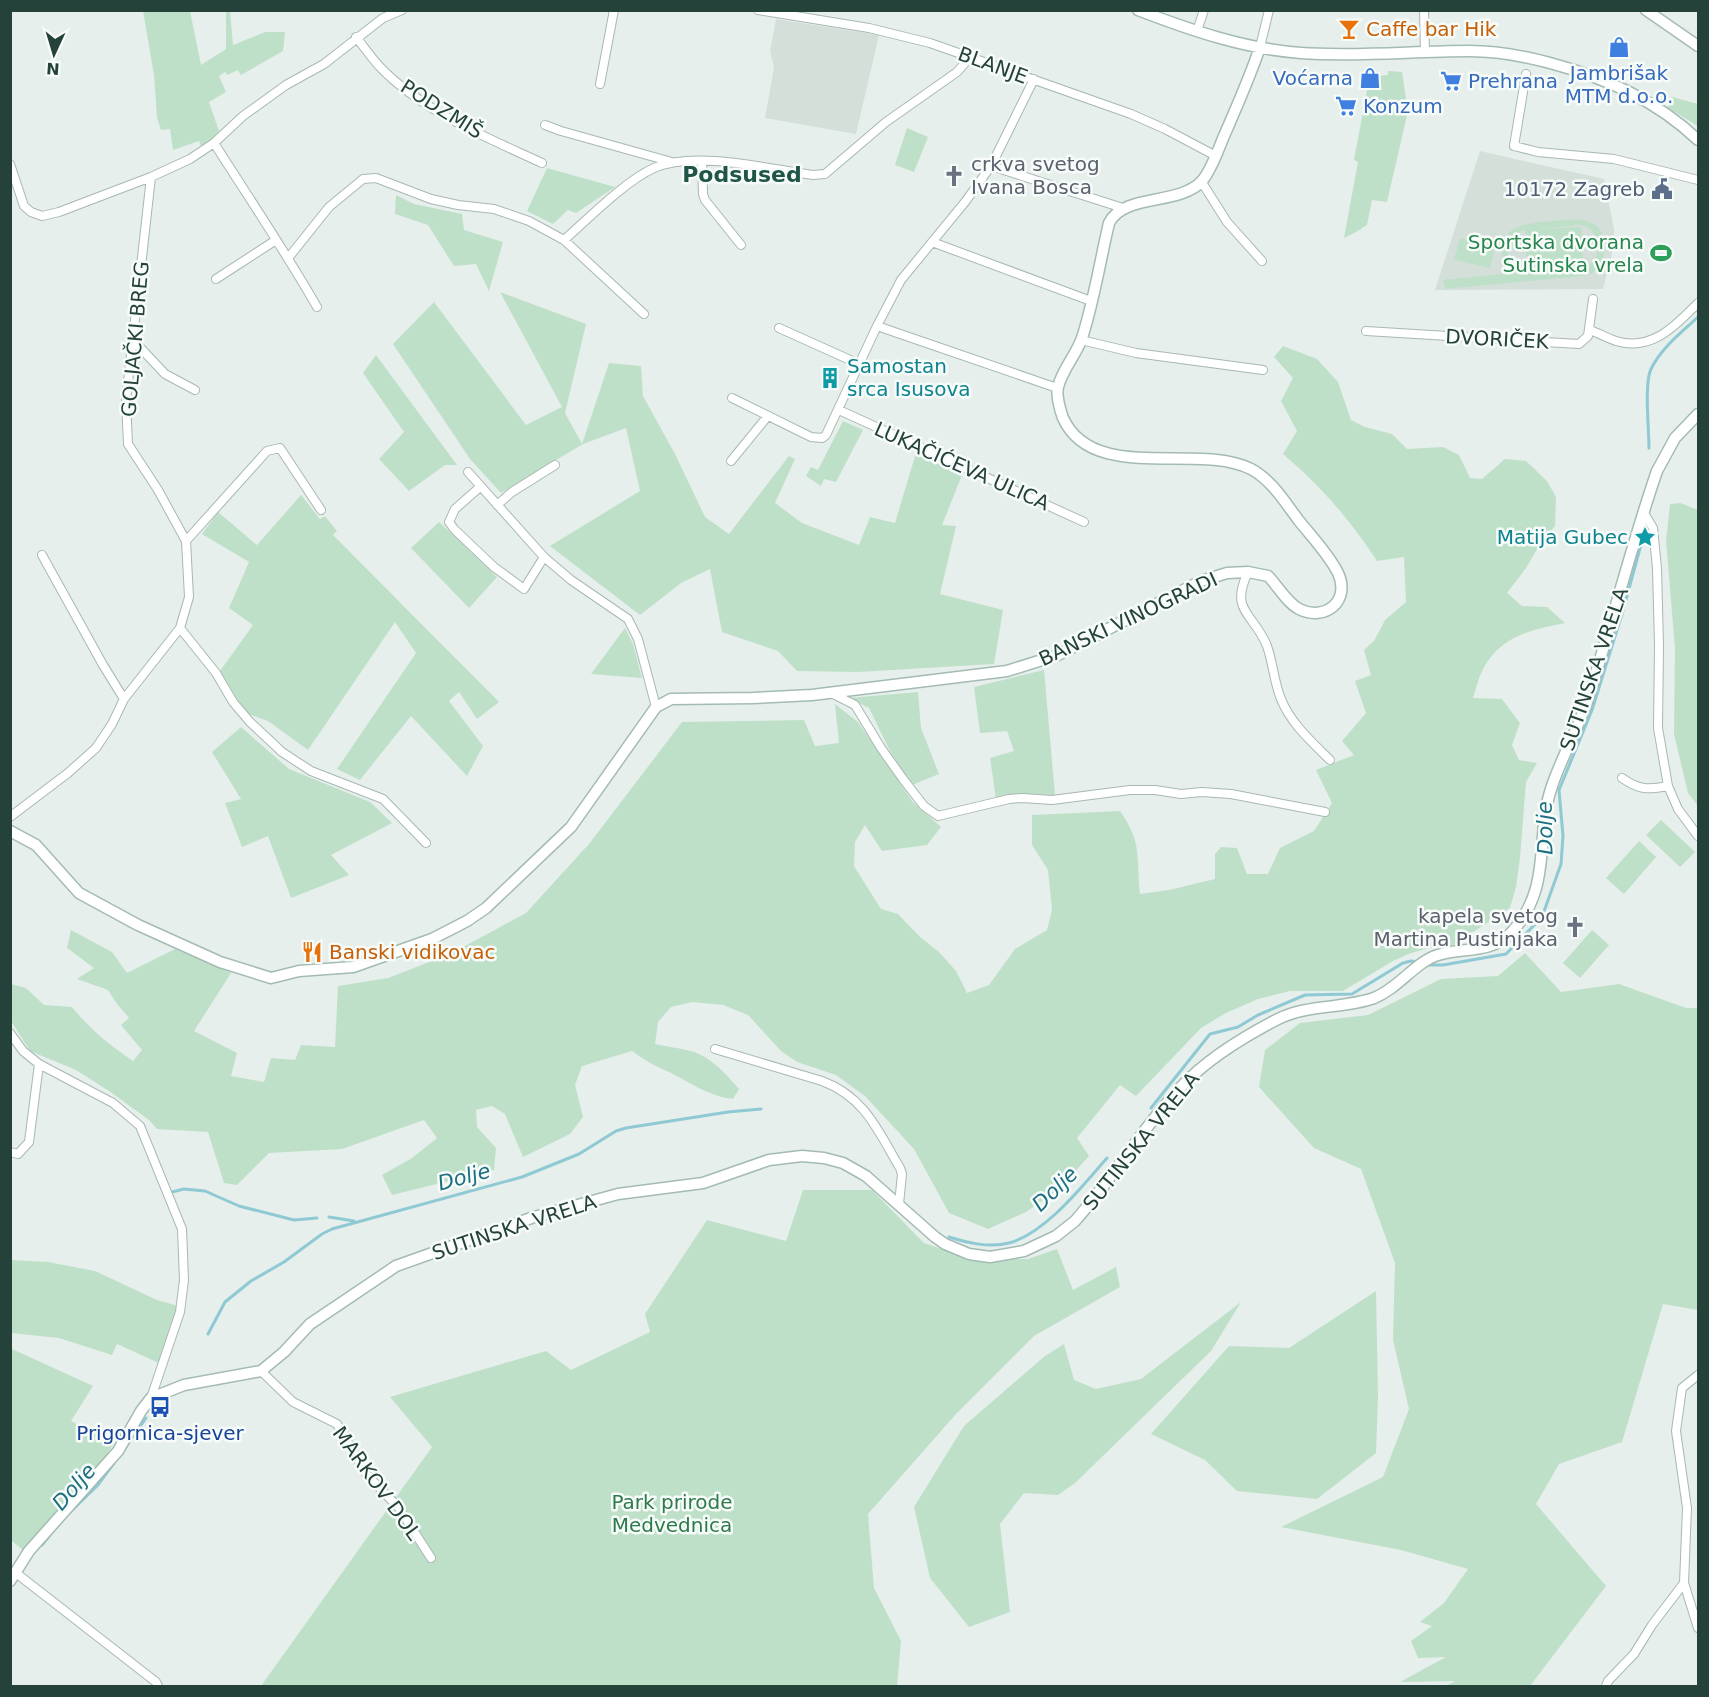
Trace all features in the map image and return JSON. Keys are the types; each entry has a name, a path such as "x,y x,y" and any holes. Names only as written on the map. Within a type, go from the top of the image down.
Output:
{"street":[{"path":"10,164 24,206 31,212 42,216 59,212 151,177 190,159 214,143 243,116 286,85 324,64 383,18 402,10"},
{"path":"600,84 614,10"},
{"name":"BLANJE","path":"758,10 869,28 971,56 1131,114 1216,156"},
{"path":"1138,10 1197,32 1310,54 1495,52 1520,56 1588,74 1625,89 1659,108 1698,140"},
{"path":"1197,32 1204,10"},
{"path":"1269,10 1260,46 1216,156 1201,181 1186,192 1123,208 1113,214 1081,340 1057,388 1061,413 1068,428 1078,439 1096,451 1118,455 1225,461 1252,469 1274,488 1326,555 1339,575 1340,597 1335,607 1322,613 1310,613 1290,603 1268,576 1248,572 1239,601 1267,645 1281,700 1299,728 1330,760"},
{"path":"1424,10 1425,52"},
{"path":"1646,10 1698,46"},
{"name":"PODZMIŠ","path":"356,37 379,66 428,105 476,132 542,163"},
{"path":"564,240 619,192 652,169 674,162 734,163 813,175 825,174 894,115 957,72 971,56"},
{"path":"1526,74 1514,146 1538,152 1630,162 1698,180"},
{"path":"732,398 811,437 822,438 829,430 877,326 905,274 965,202 991,166 1034,80"},
{"path":"545,125 674,162"},
{"path":"214,143 289,257 317,307"},
{"path":"702,161 705,200 741,245"},
{"path":"991,166 1123,208"},
{"name":"GOLJAČKI BREG","path":"10,817 68,773 96,748 112,724 124,699 180,628 189,597 186,541 158,490 128,444 126,400 151,177"},
{"path":"289,257 329,207 363,179 376,178 431,199 494,209 529,221 564,240 644,314"},
{"path":"1201,181 1227,222 1262,261"},
{"path":"216,279 276,240"},
{"path":"932,242 1091,301"},
{"path":"1593,299 1590,330 1617,341 1632,344 1648,341 1672,328 1698,303"},
{"path":"877,326 1057,388"},
{"path":"779,328 859,364"},
{"name":"DVORIČEK","path":"1366,331 1579,344 1585,341 1590,330"},
{"path":"1081,340 1136,353 1263,370"},
{"path":"134,341 165,374 195,390"},
{"name":"LUKAČIĆEVA ULICA","path":"839,410 1084,522"},
{"name":"SUTINSKA VRELA","path":"151,1398 184,1385 261,1371 284,1352 310,1324 396,1266 534,1217 602,1198 645,1190 690,1186 769,1160 802,1156 843,1163 866,1176 921,1226 945,1244 969,1254 1000,1256 1024,1251 1056,1236 1075,1221 1180,1087 1216,1056 1244,1037 1292,1013 1346,1005 1374,998 1393,988 1430,958 1439,954 1482,948 1503,940 1519,922 1532,900 1539,875 1552,786 1587,703 1658,471 1675,438 1698,414"},
{"path":"731,461 767,417"},
{"path":"186,541 267,451 280,448 321,510"},
{"path":"497,505 512,492 555,465"},
{"path":"10,831 36,845 79,893 138,925 220,962 271,978 299,971 353,967 432,939 467,921 486,908 571,827 656,707 638,639 628,619 571,580 544,557 468,472"},
{"path":"480,487 455,509 449,522 454,529 494,567 524,589 544,557"},
{"path":"1644,513 1653,528 1657,568 1658,728 1668,786 1678,809 1698,836"},
{"path":"42,555 124,699"},
{"name":"BANSKI VINOGRADI","path":"656,707 671,699 753,699 830,693 1007,671 1058,655 1201,581 1227,573 1248,572"},
{"path":"180,628 216,673 233,702 250,722 282,752 311,771 383,799 426,843"},
{"path":"830,693 855,705 903,779 924,806 938,816 1009,799 1052,800 1130,790 1155,790 1181,794 1202,792 1231,794 1325,813"},
{"path":"1622,778 1633,786 1650,789 1668,786"},
{"path":"10,1034 23,1051 39,1064 113,1103 140,1126 182,1229 184,1280 180,1312 151,1398 118,1451 29,1551 13,1577 156,1682 158,1686"},
{"path":"715,1049 830,1084 853,1098 872,1120 900,1168 902,1174 899,1204"},
{"path":"10,1152 18,1154 29,1142 39,1064"},
{"name":"MARKOV DOL","path":"261,1371 293,1402 337,1424 367,1475 399,1508 431,1558"},
{"path":"1698,1375 1682,1389 1677,1414 1678,1457 1686,1508 1684,1583 1698,1628"},
{"path":"1606,1686 1634,1654 1652,1624 1684,1583"}],"shaded area":[{"path":"776,19 879,35 856,134 765,118 774,67 770,51"},
{"path":"1480,151 1604,179 1614,229 1613,249 1603,289 1435,290"}],"green space":[{"path":"143,11 190,11 201,65 226,49 226,11 230,11 233,45 265,32 285,32 283,51 241,75 238,70 227,75 225,72 219,76 226,92 209,102 219,131 202,150 199,141 173,150 170,129 161,130 157,118 154,75"},
{"path":"1388,71 1402,72 1408,111 1387,202 1372,200 1367,225 1344,238 1358,162 1354,160 1368,85 1375,85 1377,76 1388,75"},
{"path":"1672,97 1698,104 1698,126 1668,108 1668,102"},
{"path":"907,128 928,137 914,172 895,165"},
{"path":"547,168 615,187 576,213 568,210 553,224 527,211"},
{"path":"396,195 414,204 462,214 464,230 503,242 489,291 476,264 454,266 428,225 395,214"},
{"path":"1576,219 1597,226 1604,239 1602,262 1592,273 1583,276 1445,289 1443,280 1512,273 1504,262 1502,248 1504,239 1516,228 1534,223","holes":["1580,225 1592,231 1598,243 1596,256 1587,266 1526,272 1512,265 1509,259 1508,245 1517,234 1525,230 1527,269 1583,266 1581,227 1537,229"]},
{"path":"1460,238 1495,246 1490,268 1454,260"},
{"path":"500,292 586,324 565,413 582,444 609,363 641,366 643,396 675,454 705,517 729,534 789,456 795,459 775,503 802,523 859,545 870,517 895,523 916,453 962,475 942,525 956,526 940,594 1003,610 994,664 858,672 797,671 778,651 722,632 710,569 681,583 640,615 550,546 640,491 626,428 583,444 501,493 470,459 393,344 434,302 526,425 562,407"},
{"path":"1283,346 1317,359 1338,382 1351,420 1365,427 1392,434 1407,449 1443,447 1459,455 1470,478 1482,479 1505,459 1526,461 1547,481 1556,497 1555,526 1507,593 1522,606 1547,607 1565,623 1528,632 1507,642 1489,659 1482,671 1473,698 1502,699 1520,723 1512,745 1519,760 1537,763 1526,782 1520,858 1510,908 1453,945 1437,946 1411,953 1343,991 1290,991 1258,999 1226,1013 1201,1028 1136,1096 1120,1085 1077,1138 1089,1156 1059,1189 1026,1212 988,1229 949,1213 914,1149 865,1096 836,1075 797,1062 781,1051 748,1015 723,1005 692,1002 671,1007 658,1022 655,1044 689,1051 707,1058 739,1089 733,1099 700,1088 650,1063 632,1051 582,1066 575,1085 583,1117 570,1134 523,1157 505,1114 492,1106 476,1110 477,1127 496,1148 494,1170 392,1195 382,1175 412,1158 437,1138 424,1120 342,1149 269,1153 237,1185 224,1183 208,1132 157,1129 149,1120 112,1093 76,1070 30,1051 11,1021 11,984 26,988 44,1005 72,1007 100,1036 133,1061 142,1050 121,1025 129,1018 108,990 77,979 94,968 67,948 71,930 112,952 127,973 175,949 231,973 194,1031 237,1053 231,1076 264,1082 271,1058 295,1060 301,1045 335,1047 338,986 388,978 450,954 526,913 589,844 682,722 804,720 815,746 839,743 835,704 858,722 913,802 941,827 927,845 882,851 865,825 855,842 854,866 881,909 898,914 920,937 939,952 956,971 967,993 989,985 1015,949 1047,930 1052,910 1048,870 1032,845 1032,815 1120,811 1135,842 1140,894 1215,879 1215,854 1221,847 1237,848 1247,874 1268,874 1280,848 1314,831 1332,803 1316,770 1354,755 1342,741 1366,713 1355,681 1371,675 1364,650 1374,641 1385,620 1406,602 1404,557 1377,561 1334,504 1283,454 1297,431 1281,401 1293,378 1274,357"},
{"path":"376,355 457,465 445,465 409,491 379,459 404,432 363,373"},
{"path":"843,421 863,430 836,482 824,479 821,486 806,476 811,467 818,470"},
{"path":"301,495 320,519 325,516 337,531 333,535 499,702 477,719 459,692 449,701 483,746 467,776 411,716 360,780 337,769 416,653 395,622 308,750 268,721 246,713 220,671 253,625 229,608 249,562 202,534 218,512 257,545"},
{"path":"1680,503 1698,510 1698,806 1688,793 1674,734 1675,648 1666,541 1670,504"},
{"path":"439,522 497,577 469,608 411,548"},
{"path":"625,628 633,644 642,678 591,674"},
{"path":"1044,670 1055,795 1019,794 996,799 990,758 1014,751 1007,731 980,733 974,687"},
{"path":"918,692 921,728 939,774 912,785 890,751 869,708 849,698"},
{"path":"241,727 289,769 370,802 392,823 331,855 349,875 291,898 268,836 242,847 225,803 241,799 212,752"},
{"path":"1661,820 1695,852 1680,867 1646,835"},
{"path":"1639,841 1656,857 1624,894 1606,878"},
{"path":"1592,930 1609,945 1580,978 1563,963"},
{"path":"1525,953 1561,992 1619,984 1686,1008 1698,1008 1698,1310 1663,1304 1622,1442 1559,1464 1536,1504 1606,1586 1530,1686 1446,1686 1455,1681 1400,1682 1446,1657 1418,1658 1411,1641 1432,1626 1420,1622 1444,1603 1468,1569 1401,1550 1281,1527 1383,1477 1409,1409 1393,1340 1395,1263 1361,1169 1314,1148 1259,1087 1265,1050 1300,1023 1368,1015 1441,979 1498,976"},
{"name":"Park prirode Medvednica","path":"803,1190 872,1190 924,1243 971,1259 1028,1259 1057,1249 1073,1290 1116,1267 1120,1287 1034,1336 956,1414 868,1514 874,1588 901,1641 897,1686 261,1686 432,1447 390,1397 546,1351 571,1370 650,1332 645,1314 707,1220 786,1241"},
{"path":"10,1260 48,1262 95,1271 157,1300 178,1306 176,1318 159,1363 117,1344 112,1355 59,1338 11,1333"},
{"path":"1376,1291 1378,1396 1376,1453 1317,1499 1237,1491 1205,1460 1151,1434 1229,1346 1289,1348"},
{"path":"1241,1302 1211,1351 1075,1483 1058,1495 1024,1493 1000,1524 1010,1612 969,1627 930,1578 914,1507 964,1426 1045,1356 1064,1344 1074,1380 1096,1389 1141,1379"},
{"path":"10,1348 93,1386 71,1421 114,1443 95,1473 43,1526 24,1551 11,1540"}],"waterway":[{"name":"Dolje","path":"1649,448 1647,396 1651,369 1666,347 1698,317"},
{"name":"Dolje","path":"1427,965 1443,965 1506,954 1542,917 1561,864 1563,836 1559,790 1592,710 1642,541"},
{"name":"Dolje","path":"1151,1108 1210,1034 1238,1027 1258,1015 1305,995 1352,994 1403,963 1418,962"},
{"name":"Dolje","path":"208,1334 225,1302 251,1281 284,1262 332,1229 522,1177 579,1154 616,1131 626,1128 761,1109"},
{"name":"Dolje","path":"949,1237 986,1245 1009,1243 1023,1238 1063,1207 1107,1158"},
{"path":"172,1192 184,1189 205,1191 239,1206 294,1220 317,1218"},
{"path":"329,1217 354,1221"},
{"name":"Dolje","path":"125,1448 146,1418"},
{"name":"Dolje","path":"66,1516 97,1486 114,1463"},
{"name":"Dolje","path":"42,1545 50,1535"}],"place":[{"name":"Caffe bar Hik","path":"1349,29"},
{"name":"Jambrišak MTM d.o.o.","path":"1619,47"},
{"name":"Voćarna","path":"1370,78"},
{"name":"Prehrana","path":"1451,81"},
{"name":"Konzum","path":"1346,106"},
{"name":"crkva svetog Ivana Bosca","path":"954,176"},
{"name":"10172 Zagreb","path":"1662,189"},
{"name":"Sportska dvorana Sutinska vrela","path":"1661,253"},
{"name":"Samostan srca Isusova","path":"830,378"},
{"name":"Matija Gubec","path":"1645,537"},
{"name":"kapela svetog Martina Pustinjaka","path":"1575,927"},
{"name":"Banski vidikovac","path":"312,952"},
{"name":"Prigornica-sjever","path":"160,1407"}],"district":[{"name":"Podsused","path":"742,174"}]}
